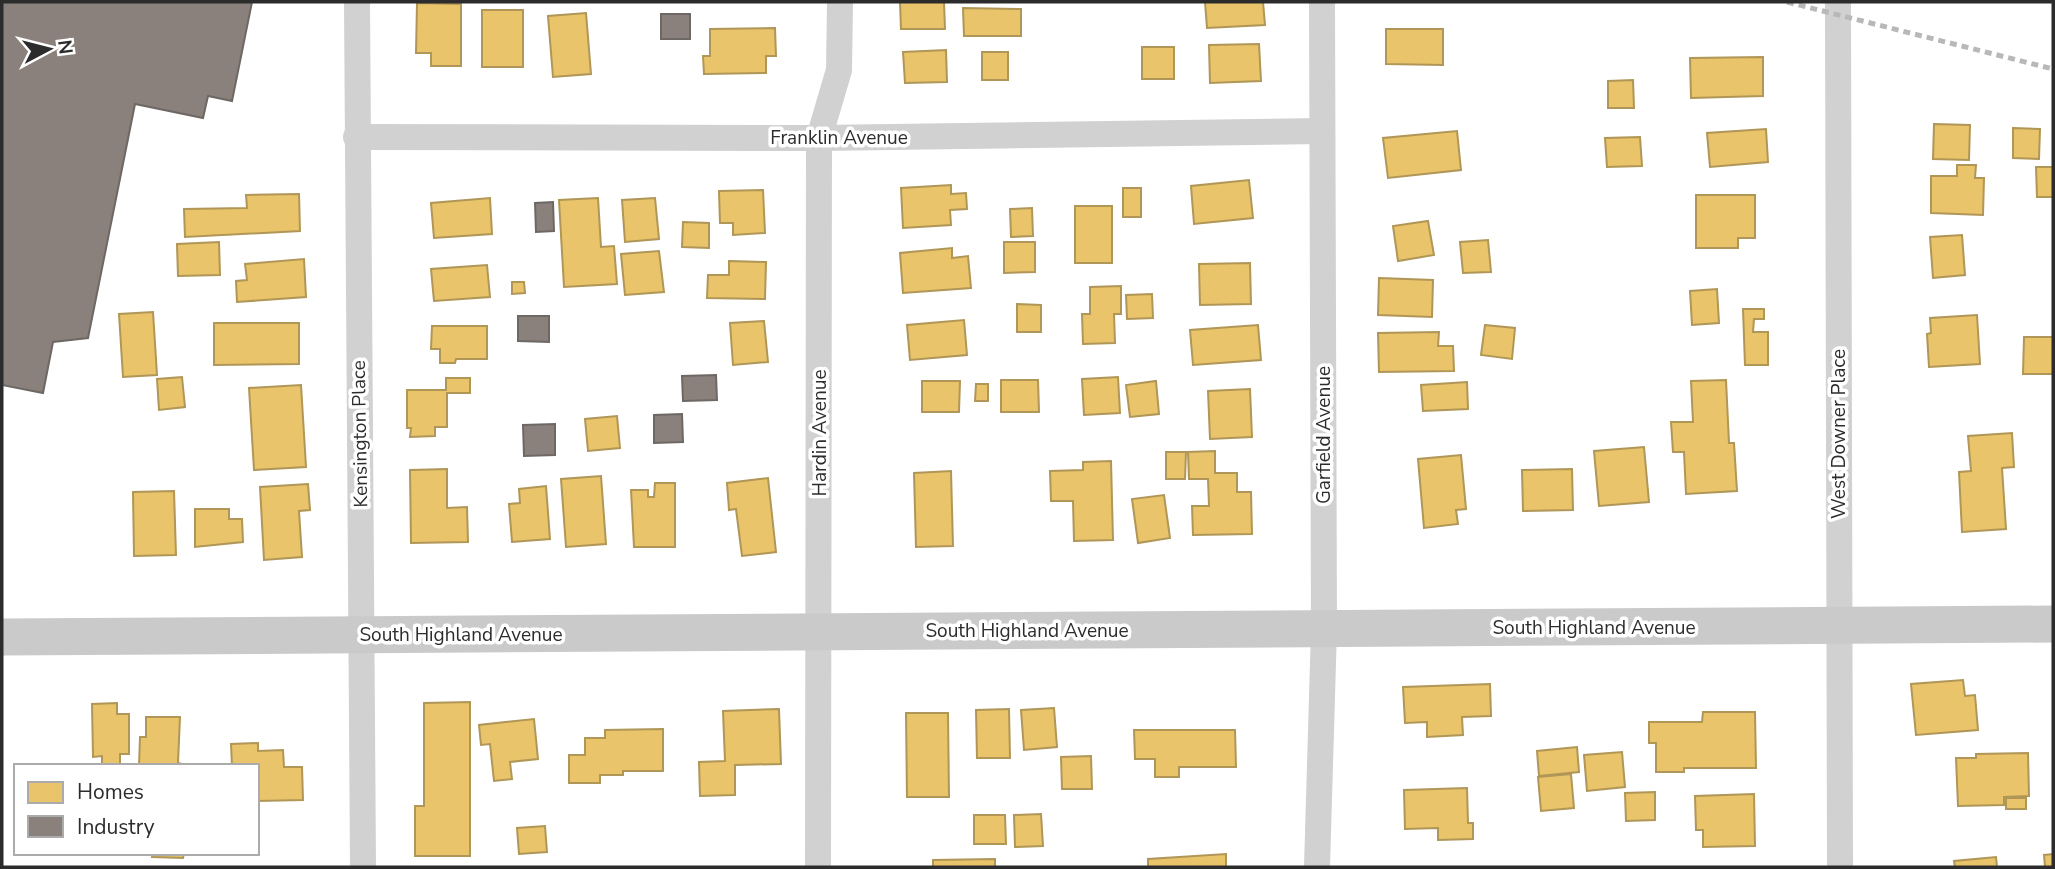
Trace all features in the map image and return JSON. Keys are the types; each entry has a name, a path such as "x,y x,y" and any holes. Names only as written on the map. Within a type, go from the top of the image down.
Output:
{"street":[{"name":"Kensington Place","path":"357,2 363,867"},
{"name":"Hardin Avenue","path":"818,867 819,138 839,70 839,2"},
{"name":"Garfield Avenue","path":"1317,867 1324,629 1322,2"},
{"name":"West Downer Place","path":"1838,2 1840,867"},
{"name":"Franklin Avenue","path":"356,137 819,138 1322,131"},
{"name":"South Highland Avenue","path":"2,637 2053,624"}],"building: Homes":[{"path":"900,2 944,2 945,29 901,29"},
{"path":"1205,2 1263,2 1265,25 1207,28"},
{"path":"417,3 461,4 461,66 431,66 431,53 416,53"},
{"path":"963,8 1021,9 1021,36 964,36"},
{"path":"482,10 523,10 523,67 482,67"},
{"path":"586,13 591,74 553,77 548,16"},
{"path":"775,28 776,56 766,56 766,73 704,74 703,56 710,56 710,29"},
{"path":"1386,29 1443,29 1443,65 1386,64"},
{"path":"1259,44 1261,81 1210,83 1209,45"},
{"path":"1142,47 1174,47 1174,79 1142,79"},
{"path":"946,50 947,82 905,83 903,52"},
{"path":"982,52 1008,52 1008,80 982,80"},
{"path":"1763,57 1763,96 1691,98 1690,58"},
{"path":"1633,80 1634,108 1608,108 1608,81"},
{"path":"1934,124 1970,125 1969,160 1933,159"},
{"path":"2013,128 2040,129 2039,159 2013,158"},
{"path":"1766,129 1768,162 1710,167 1707,133"},
{"path":"1457,131 1461,170 1388,178 1383,138"},
{"path":"1640,137 1642,166 1607,167 1605,138"},
{"path":"1957,165 1976,165 1975,178 1984,178 1983,215 1931,213 1931,176 1957,176"},
{"path":"2036,167 2053,167 2053,197 2037,197"},
{"path":"1249,180 1253,218 1194,224 1191,186"},
{"path":"951,185 951,194 966,193 967,209 950,210 951,225 903,228 901,188"},
{"path":"1123,188 1141,188 1141,217 1123,217"},
{"path":"763,190 765,233 733,235 733,223 720,223 719,191"},
{"path":"299,194 300,231 185,237 184,209 247,208 246,195"},
{"path":"1696,195 1755,195 1755,238 1738,238 1738,248 1696,248"},
{"path":"490,198 492,234 434,238 431,203"},
{"path":"598,198 601,247 614,246 617,284 564,287 559,200"},
{"path":"655,198 659,239 625,242 622,200"},
{"path":"1075,206 1112,206 1112,263 1075,263"},
{"path":"1032,208 1033,236 1011,237 1010,209"},
{"path":"1428,221 1434,255 1398,261 1393,226"},
{"path":"683,222 709,223 709,248 682,247"},
{"path":"1962,235 1965,275 1933,278 1930,237"},
{"path":"1488,240 1491,272 1463,273 1460,242"},
{"path":"219,242 220,275 178,276 177,244"},
{"path":"1004,242 1035,242 1035,272 1004,273"},
{"path":"952,248 952,258 968,256 971,288 903,293 900,253"},
{"path":"659,251 664,292 625,295 621,254"},
{"path":"304,259 306,297 237,302 236,281 247,280 245,264"},
{"path":"729,261 766,262 765,299 707,298 708,275 729,275"},
{"path":"1250,263 1251,304 1200,305 1199,264"},
{"path":"487,265 490,297 434,301 431,269"},
{"path":"1379,278 1433,280 1432,317 1378,315"},
{"path":"512,282 524,282 525,293 512,294"},
{"path":"1121,286 1121,314 1114,314 1115,343 1083,344 1082,314 1090,314 1090,287"},
{"path":"1717,289 1719,323 1692,325 1690,291"},
{"path":"1152,294 1153,318 1127,319 1126,295"},
{"path":"1017,304 1041,305 1041,332 1017,332"},
{"path":"1743,309 1764,309 1764,319 1754,319 1753,332 1768,332 1768,365 1745,365"},
{"path":"153,312 157,375 123,377 119,314"},
{"path":"1977,315 1980,364 1929,367 1927,334 1931,333 1930,318"},
{"path":"964,320 967,355 910,360 907,325"},
{"path":"764,321 768,362 733,365 730,323"},
{"path":"214,323 299,323 299,364 214,365"},
{"path":"1258,325 1261,360 1193,365 1190,330"},
{"path":"1485,325 1515,328 1512,359 1481,355"},
{"path":"432,326 487,326 487,359 456,359 455,363 440,363 440,349 431,349"},
{"path":"1439,332 1438,346 1453,346 1454,371 1379,372 1378,333"},
{"path":"2024,337 2053,337 2053,374 2023,374"},
{"path":"182,377 185,407 159,410 157,379"},
{"path":"1118,377 1120,413 1084,415 1082,379"},
{"path":"446,378 470,378 470,393 447,393 447,427 435,427 435,436 410,437 411,428 407,428 407,390 446,390"},
{"path":"1001,380 1038,380 1039,412 1001,412"},
{"path":"1726,380 1729,443 1734,443 1737,491 1686,494 1684,452 1673,452 1671,422 1693,422 1691,381"},
{"path":"922,381 960,381 959,412 922,412"},
{"path":"1156,381 1159,414 1130,417 1126,385"},
{"path":"1467,382 1468,409 1423,411 1421,385"},
{"path":"976,384 988,384 988,401 975,401"},
{"path":"301,385 306,467 254,470 249,388"},
{"path":"1250,389 1252,437 1210,439 1208,391"},
{"path":"617,416 620,448 588,451 585,419"},
{"path":"2012,433 2014,467 2002,468 2006,529 1962,532 1959,472 1971,471 1968,436"},
{"path":"1644,447 1649,502 1599,506 1594,451"},
{"path":"1215,451 1215,473 1237,473 1237,492 1251,492 1252,534 1193,535 1192,506 1209,506 1208,479 1189,479 1188,452"},
{"path":"1166,452 1186,452 1185,479 1166,479"},
{"path":"1461,455 1466,509 1456,510 1458,524 1424,528 1418,459"},
{"path":"1111,461 1113,540 1074,541 1073,501 1051,501 1050,471 1083,470 1083,462"},
{"path":"447,469 447,508 467,507 468,542 411,543 410,470"},
{"path":"1572,469 1573,510 1523,511 1522,470"},
{"path":"951,471 953,546 916,547 914,473"},
{"path":"601,476 606,544 566,547 561,479"},
{"path":"768,478 776,552 742,556 736,509 729,510 727,483"},
{"path":"655,483 675,483 675,547 634,547 631,490 648,490 648,497 654,497"},
{"path":"308,484 310,510 299,511 302,557 264,560 260,487"},
{"path":"546,486 550,539 512,542 509,504 520,503 519,489"},
{"path":"174,491 176,555 134,556 133,492"},
{"path":"1164,495 1170,538 1138,543 1132,499"},
{"path":"195,509 229,509 229,519 242,519 243,542 195,547"},
{"path":"1963,680 1965,696 1975,695 1978,730 1916,735 1911,684"},
{"path":"1490,684 1491,716 1462,717 1463,735 1427,737 1427,722 1405,723 1403,687"},
{"path":"470,702 470,856 415,856 415,806 424,806 424,703"},
{"path":"117,703 117,714 129,714 129,754 120,754 120,764 102,764 102,756 93,757 92,704"},
{"path":"1054,708 1057,747 1024,750 1021,710"},
{"path":"779,709 781,764 735,765 735,795 700,796 699,762 725,761 723,711"},
{"path":"1009,709 1010,758 977,758 976,710"},
{"path":"1703,712 1755,712 1756,768 1684,768 1684,772 1656,772 1656,743 1649,743 1649,722 1702,722"},
{"path":"906,713 948,713 949,797 907,797"},
{"path":"146,717 180,717 178,763 182,764 139,764 140,737 146,737"},
{"path":"534,719 538,759 510,762 512,779 494,781 490,744 481,745 479,725"},
{"path":"663,729 663,771 623,771 623,775 600,775 600,783 569,783 569,755 585,755 585,738 605,738 605,730"},
{"path":"1134,730 1235,730 1236,767 1179,767 1179,777 1155,777 1155,759 1135,759"},
{"path":"258,743 258,751 283,750 284,767 302,767 303,800 259,801 259,764 232,764 231,744"},
{"path":"1577,747 1579,772 1539,776 1537,751"},
{"path":"1622,752 1625,787 1587,791 1584,755"},
{"path":"2028,753 2029,796 2004,797 2004,805 1958,806 1956,758 1976,758 1976,754"},
{"path":"1091,756 1092,789 1062,789 1061,757"},
{"path":"1571,774 1574,808 1541,811 1538,777"},
{"path":"1467,788 1468,823 1473,823 1473,839 1438,840 1438,828 1405,829 1404,790"},
{"path":"1655,792 1655,820 1626,821 1625,793"},
{"path":"1754,794 1755,846 1703,847 1703,830 1696,830 1695,796"},
{"path":"2006,798 2026,798 2026,809 2006,809"},
{"path":"1041,814 1043,846 1015,847 1014,815"},
{"path":"974,815 1005,815 1006,844 974,844"},
{"path":"545,826 547,852 519,854 517,828"},
{"path":"1226,854 1226,867 1148,867 1148,859"},
{"path":"2053,854 2053,867 2045,867 2044,855"},
{"path":"152,855 184,855 183,858"},
{"path":"1996,857 1997,867 1955,867 1954,861"},
{"path":"995,859 995,867 933,867 933,860"}],"building: Industry":[{"path":"2,2 252,2 232,101 208,96 203,118 135,104 88,338 53,342 43,393 2,385"},
{"path":"661,14 690,14 690,39 661,39"},
{"path":"553,202 554,231 536,232 535,203"},
{"path":"518,316 549,316 549,342 518,341"},
{"path":"716,375 717,400 683,401 682,376"},
{"path":"682,414 683,442 654,443 654,415"},
{"path":"555,424 555,455 524,456 523,425"}],"railway":[{"path":"1787,2 2053,69"}]}
